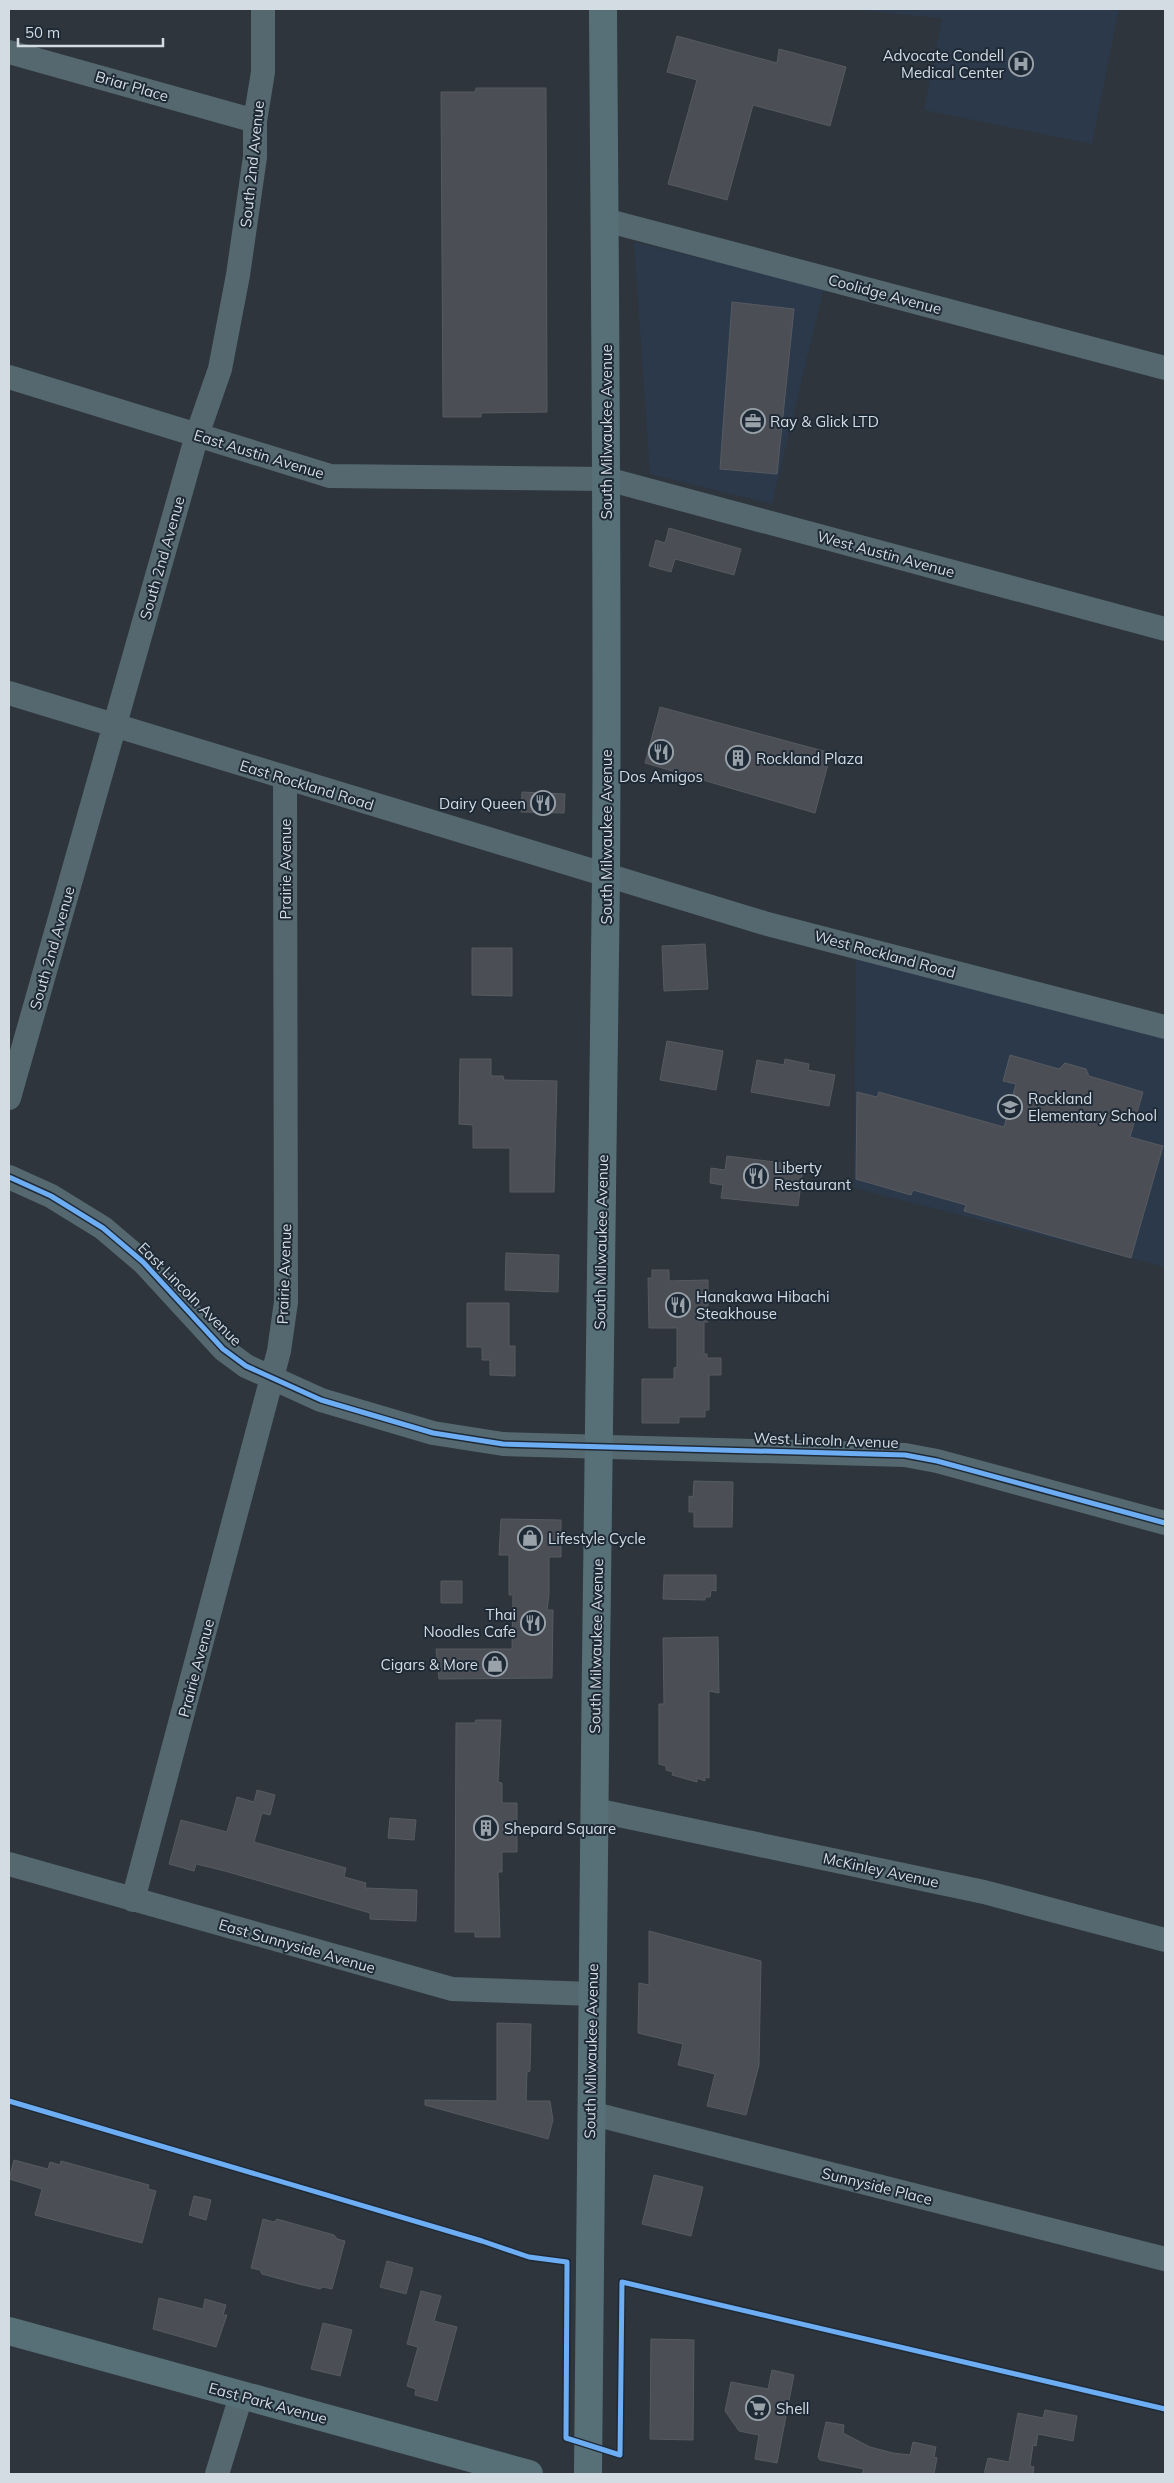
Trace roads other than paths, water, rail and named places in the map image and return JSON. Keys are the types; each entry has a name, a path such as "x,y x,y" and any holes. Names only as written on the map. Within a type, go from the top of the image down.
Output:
{"main road":[{"name":"South Milwaukee Avenue","path":"588,2474 590,2113 606,875 607,479 604,9"},
{"name":"East Park Avenue","path":"9,2331 528,2474"}],"street":[{"name":"South 2nd Avenue","path":"9,1098 197,435 220,369 238,275 256,157 255,121 263,72 264,9"},
{"name":"Briar Place","path":"9,52 255,121"},
{"name":"Coolidge Avenue","path":"604,220 1165,368"},
{"name":"East Austin Avenue","path":"9,378 330,476 607,479"},
{"name":"West Austin Avenue","path":"607,479 1165,629"},
{"name":"East Rockland Road","path":"9,693 606,875"},
{"name":"Prairie Avenue","path":"134,1900 273,1378 286,1302 285,778"},
{"name":"West Rockland Road","path":"606,875 764,923 1165,1027"},
{"name":"East Lincoln Avenue","path":"9,1178 51,1196 103,1228 143,1262 223,1349 246,1366 321,1400 433,1433 503,1444 598,1447"},
{"name":"West Lincoln Avenue","path":"598,1447 905,1455 1165,1523"},
{"name":"McKinley Avenue","path":"595,1810 984,1892 1165,1940"},
{"name":"East Sunnyside Avenue","path":"9,1864 452,1989 592,1994"},
{"name":"Sunnyside Place","path":"590,2113 1165,2259"},
{"path":"217,2474 240,2396"}],"place":[{"name":"Advocate Condell Medical Center","path":"1021,64"},
{"name":"Ray & Glick LTD","path":"753,421"},
{"name":"Dos Amigos","path":"661,752"},
{"name":"Rockland Plaza","path":"738,758"},
{"name":"Dairy Queen","path":"543,803"},
{"name":"Rockland Elementary School","path":"1010,1107"},
{"name":"Liberty Restaurant","path":"756,1176"},
{"name":"Hanakawa Hibachi Steakhouse","path":"678,1305"},
{"name":"Lifestyle Cycle","path":"530,1538"},
{"name":"Thai Noodles Cafe","path":"533,1623"},
{"name":"Cigars & More","path":"495,1664"},
{"name":"Shepard Square","path":"486,1828"},
{"name":"Shell","path":"758,2408"}]}
